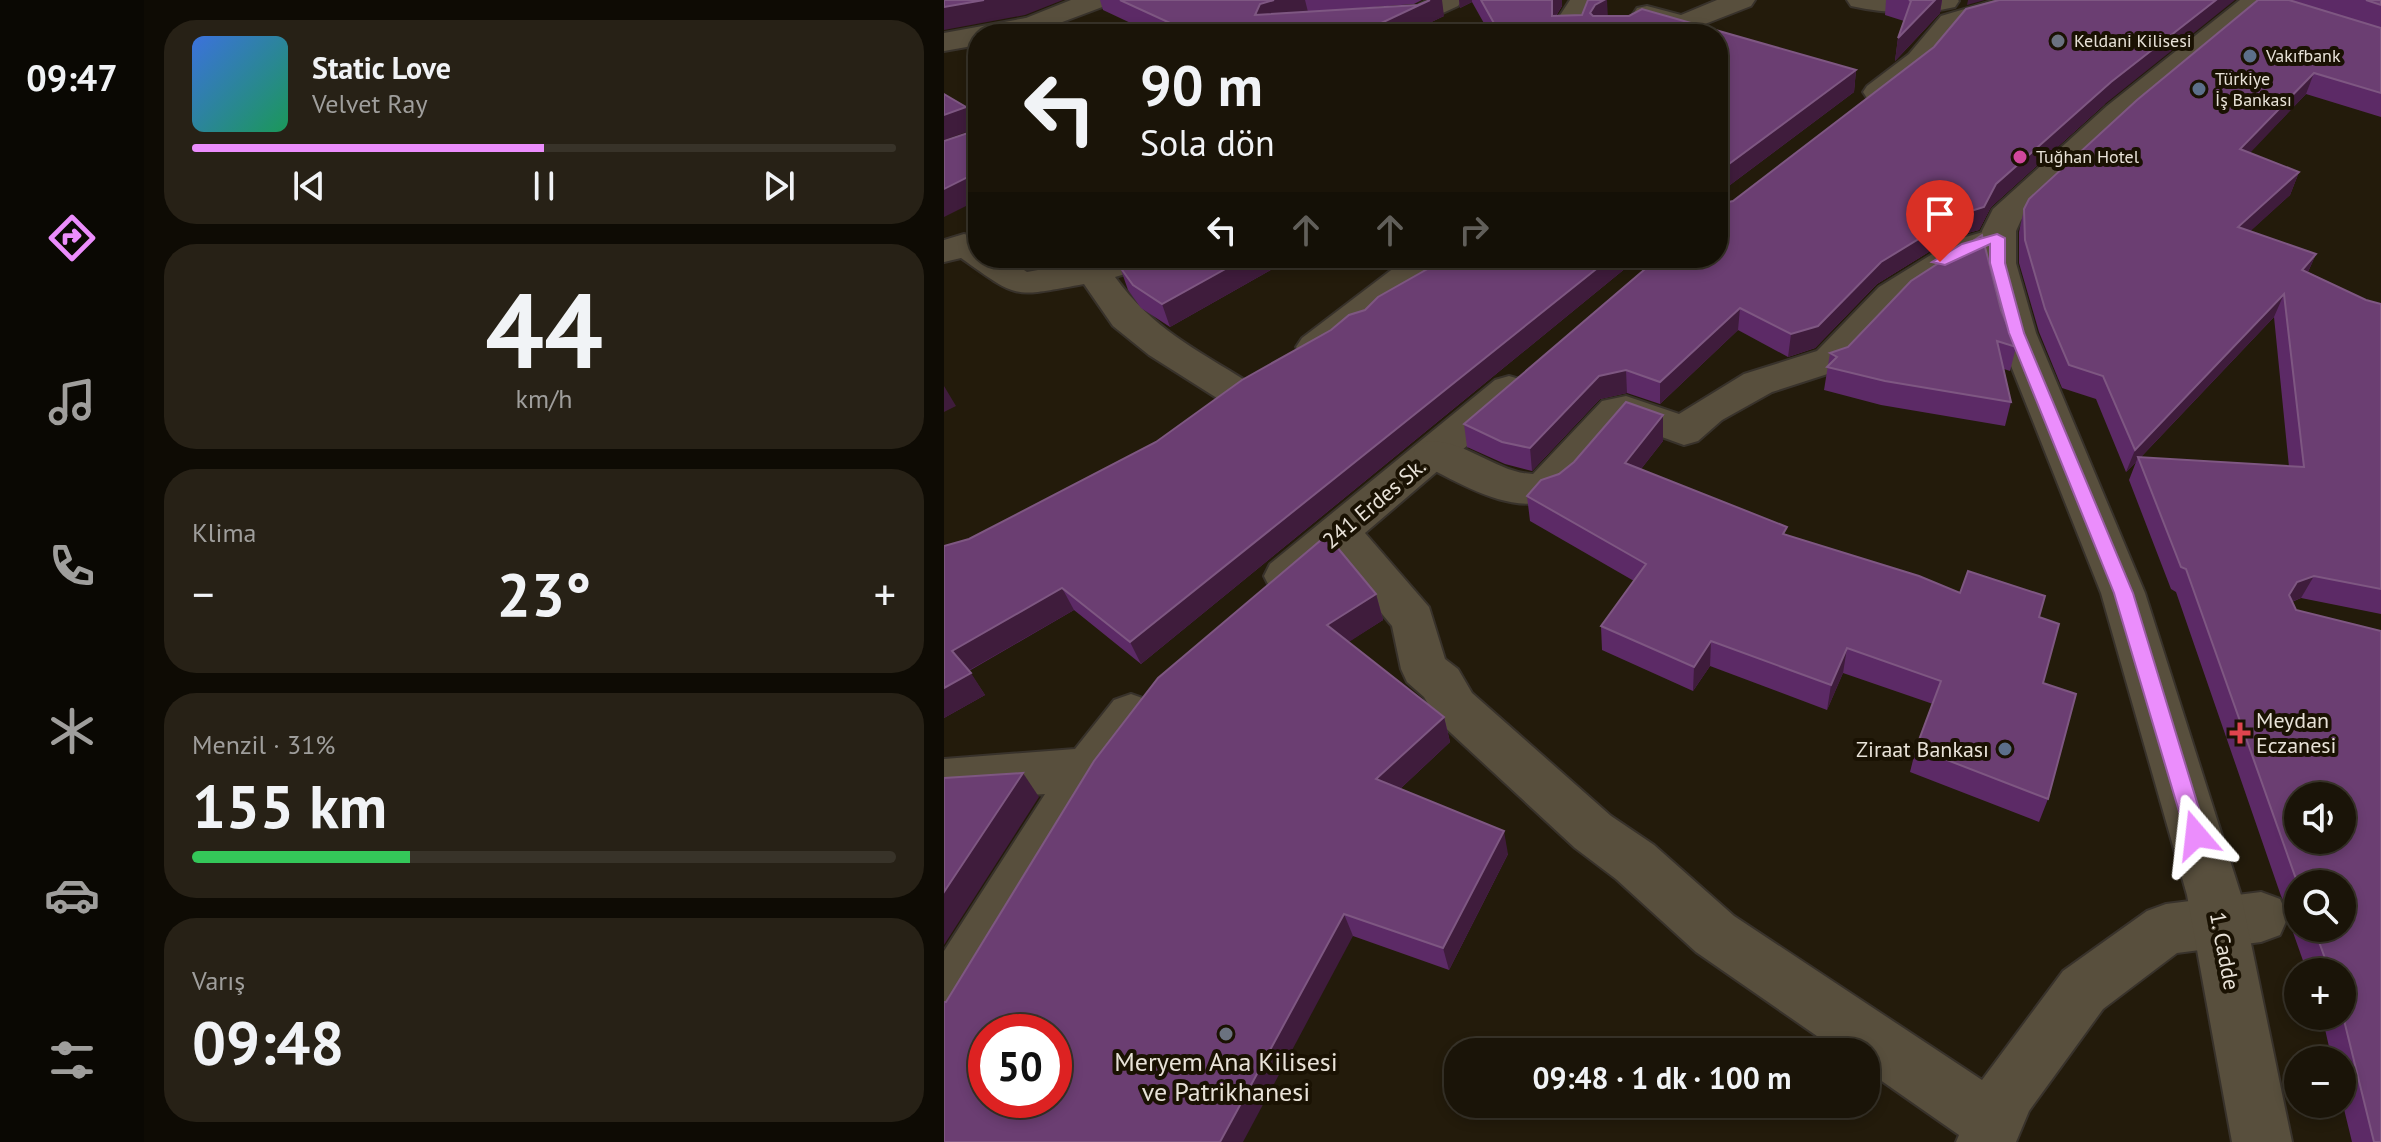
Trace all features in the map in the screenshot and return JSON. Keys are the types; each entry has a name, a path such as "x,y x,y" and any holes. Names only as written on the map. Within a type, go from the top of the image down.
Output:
{"street":[{"path":"1049,24 1095,0"},
{"path":"1305,24 1421,15 1448,0"},
{"path":"1569,24 1584,0"},
{"path":"1684,24 1741,0"},
{"path":"1861,0 1904,6 1953,0"},
{"path":"1856,108 1919,60 1951,22 2020,0"},
{"path":"1433,453 1518,490 1536,492 1547,486 1616,410 1626,409 1684,431 1708,411 1758,383 1830,360 1892,295 1967,247 1997,238 2005,216 2017,204 2118,113 2257,0"},
{"path":"1648,13 1679,24"},
{"path":"944,42 968,38"},
{"name":"1. Cadde","path":"1997,238 1998,263 2017,333 2123,593 2240,918 2262,1142"},
{"path":"944,252 964,244 968,247"},
{"path":"998,268 1021,284 1108,268"},
{"path":"1198,417 1234,391 1322,342 1416,268"},
{"path":"1093,272 1126,318 1162,346 1234,391"},
{"name":"241 Erdes Sk.","path":"1257,600 1542,361"},
{"path":"1339,532 1413,620 1424,669 1441,683 1455,707 1515,763 1593,832 1635,862 1715,934 1990,1132 2007,1091 2083,990 2166,929 2240,918"},
{"path":"944,1002 1088,769 1151,687"},
{"path":"944,780 1088,769"}],"building":[{"path":"944,0 984,0 944,7"},
{"path":"1120,0 1274,0 1260,4 1255,15 1418,5 1430,0 1379,24 1172,24"},
{"path":"1481,0 1552,0 1552,16 1582,15 1588,0 1604,0 1595,5 1590,13 1593,16 1629,16 1642,9 1695,24 1494,24"},
{"path":"1935,0 1898,38 1911,1"},
{"path":"1999,0 2216,0 2111,82 1996,184 1984,207 1958,215 1881,262 1818,326 1791,334 1740,308 1660,382 1626,370 1599,376 1530,448 1502,442 1464,424 1646,268 1728,268 1728,202 1934,47 1966,9"},
{"path":"2258,0 2289,0 2381,28 2381,93 2314,73 2240,149 2299,172 2238,227 2316,254 2302,270 2381,304 2381,589 2314,576 2297,582 2289,595 2296,610 2381,631 2381,1142 2374,1142 2356,1069 2356,1046 2350,1046 2346,1030 2356,1030 2356,958 2325,958 2319,942 2356,942 2356,870 2293,870 2287,854 2356,854 2356,782 2284,782 2284,845 2186,569 2181,567 2138,457 2304,467 2284,294 2135,450 2103,376 2069,365 2045,309 2025,240 2024,209 2029,199 2137,100"},
{"path":"1728,34 1856,70 1728,165"},
{"path":"944,94 966,107 944,115"},
{"path":"968,133 968,177 944,189 944,141"},
{"path":"1982,235 2001,310 2016,347 1997,341 2011,402 1885,381 1827,367 1837,357 1830,353 1848,347 1911,281"},
{"path":"1121,268 1227,268 1162,304 1133,285"},
{"path":"1429,268 1598,268 1130,642 1062,588 952,651 971,673 944,688 944,546 969,539 1156,442 1242,380 1331,330 1349,315 1365,310 1378,297"},
{"path":"1626,402 1663,415 1625,463 1787,527 1783,534 1919,576 1960,593 1968,571 2045,596 2039,617 2059,624 2043,683 2076,694 2048,799 1916,748 1941,681 1847,648 1831,685 1711,641 1694,667 1601,626 1646,564 1527,496 1541,480 1559,474 1574,462"},
{"path":"1327,535 1376,594 1327,625 1444,717 1376,779 1504,831 1443,948 1344,914 1220,1142 944,1142 944,1002 1094,761 1158,678"},
{"path":"1023,773 944,892 944,778"}],"place":[{"name":"Keldani Kilisesi","path":"2058,41"},
{"name":"Vakıfbank","path":"2250,56"},
{"name":"Türkiye İş Bankası","path":"2199,89"},
{"name":"Tuğhan Hotel","path":"2020,157"},
{"name":"Meydan Eczanesi","path":"2240,733"},
{"name":"Ziraat Bankası","path":"2005,749"},
{"name":"Meryem Ana Kilisesi ve Patrikhanesi","path":"1226,1034"}],"route":[{"path":"1940,262 1967,247 1997,238 1998,263 2017,333 2123,593 2196,835"}]}
